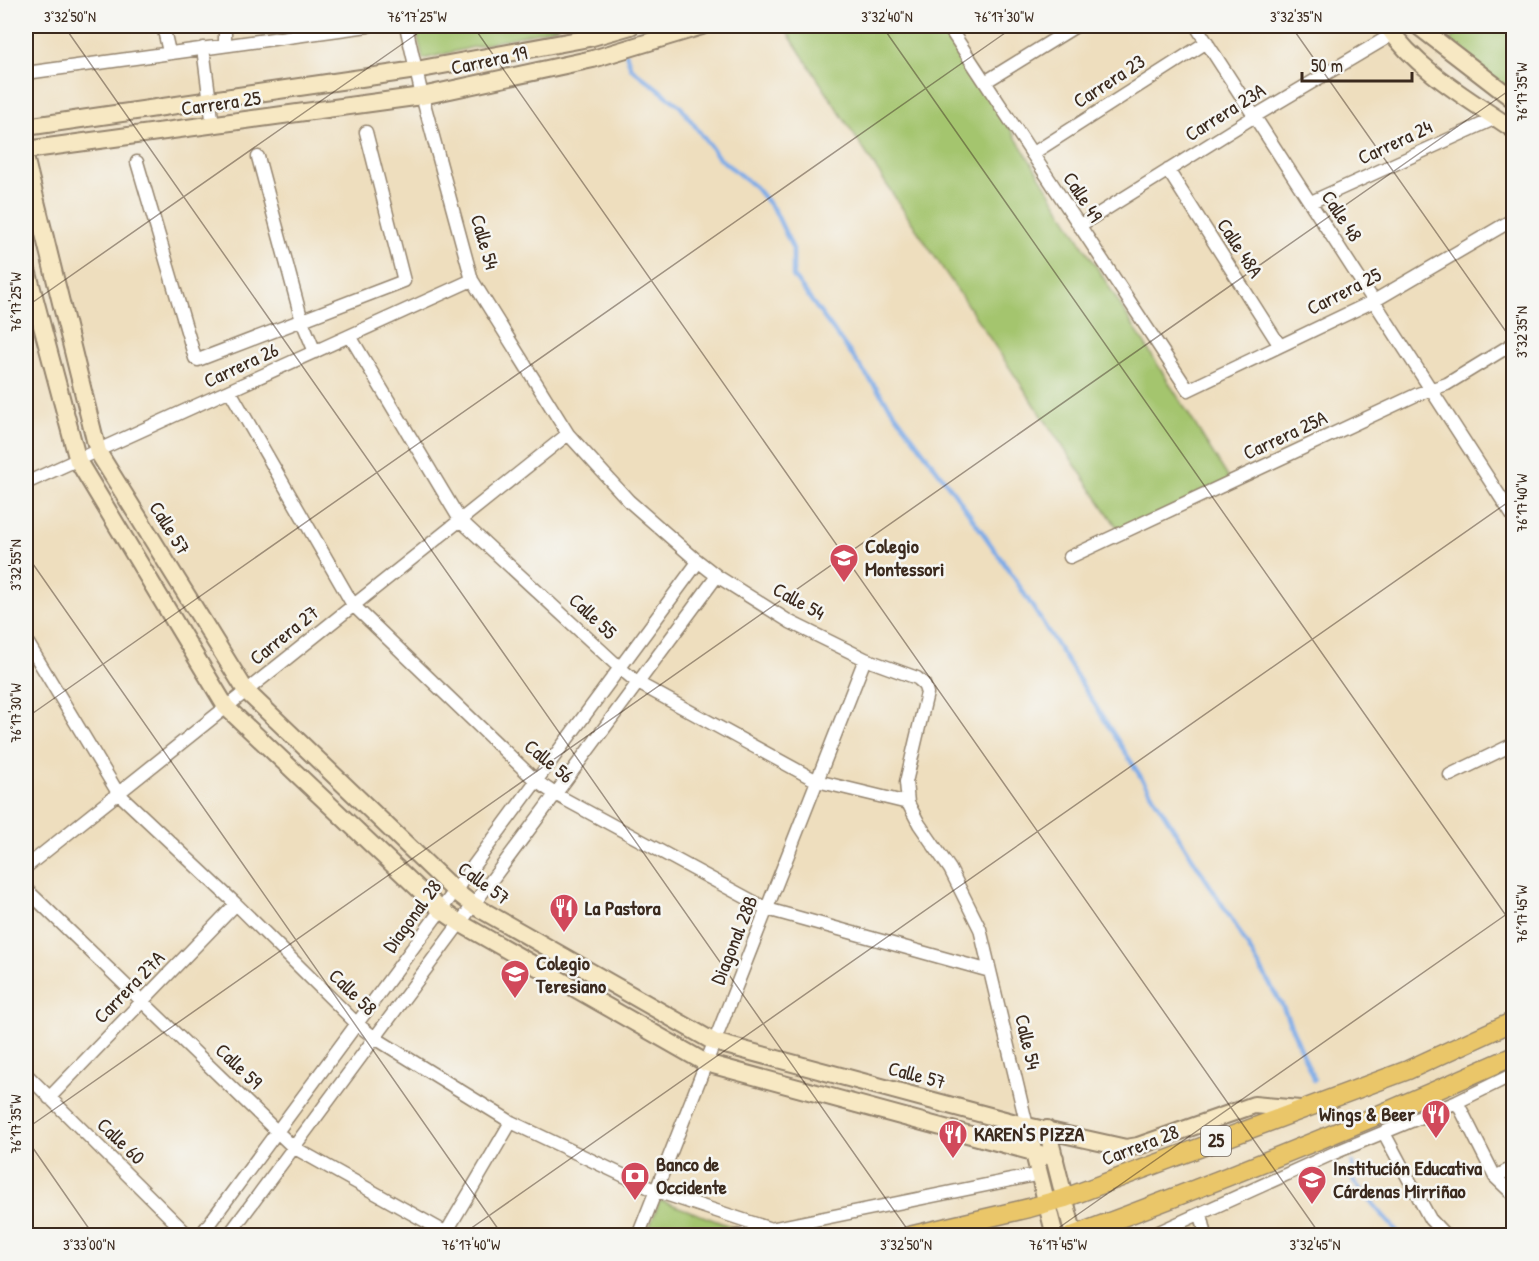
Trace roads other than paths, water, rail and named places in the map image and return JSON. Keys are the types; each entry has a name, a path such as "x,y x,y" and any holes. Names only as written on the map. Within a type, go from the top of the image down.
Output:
{"main road":[{"name":"Carrera 28","path":"909,1236 1056,1201 1408,1070 1514,1021"},
{"name":"25","path":"1073,1235 1277,1156 1455,1083 1514,1056"}],"street":[{"path":"163,26 169,52"},
{"path":"225,26 225,45"},
{"path":"26,73 368,26"},
{"name":"Calle 54","path":"406,26 422,96 472,280 568,434 629,501 717,576 790,622 865,659 917,678 924,684 927,693 906,782 908,803 919,824 950,869 980,929 1040,1174 1073,1235"},
{"name":"Carrera 19","path":"416,70 589,38 631,26"},
{"name":"Carrera 19","path":"422,96 593,59 702,26"},
{"name":"Calle 49","path":"948,26 1188,390"},
{"path":"985,82 1076,26"},
{"name":"Calle 48","path":"1197,26 1514,518"},
{"path":"1418,26 1514,100"},
{"path":"1390,30 1407,52 1425,68 1514,130"},
{"name":"Carrera 23A","path":"1079,226 1390,30"},
{"name":"Carrera 23","path":"1032,154 1207,42"},
{"path":"203,48 213,126"},
{"name":"Carrera 25","path":"26,127 416,70"},
{"name":"Carrera 25","path":"26,150 422,96"},
{"name":"Carrera 24","path":"1311,202 1496,118"},
{"path":"137,162 196,360 402,283 405,279 366,132"},
{"path":"258,157 302,321 315,352"},
{"name":"Calle 57","path":"26,161 98,452 246,691 454,891 473,905 714,1042 1027,1126 1126,1148 1138,1146 1254,1105 1300,1109"},
{"name":"Calle 48A","path":"1167,170 1280,346"},
{"name":"Carrera 25","path":"1188,390 1374,301 1514,219"},
{"path":"26,266 78,461 226,707 441,910 706,1063 1055,1158"},
{"name":"Carrera 26","path":"26,483 472,280"},
{"name":"Calle 55","path":"350,336 460,520 620,668 638,683 817,781 908,803"},
{"name":"Carrera 25A","path":"1070,557 1418,394 1447,384 1514,344"},
{"name":"Calle 56","path":"230,391 353,605 536,781 555,794 767,909 990,971"},
{"name":"Carrera 27","path":"26,867 568,434"},
{"name":"Diagonal 28","path":"200,1236 698,562"},
{"path":"228,1236 717,576"},
{"name":"Calle 58","path":"26,640 30,657 118,793 236,904 357,1024 375,1038 511,1122 656,1191 768,1228"},
{"name":"Diagonal 28B","path":"638,1236 865,659"},
{"path":"1450,775 1514,744"},
{"name":"Calle 59","path":"26,889 278,1130 293,1147 447,1234"},
{"name":"Carrera 27A","path":"49,1098 236,904"},
{"name":"Calle 60","path":"26,1074 189,1236"},
{"path":"1150,1236 1334,1153 1457,1102 1514,1074"},
{"path":"1457,1102 1495,1177 1514,1195"},
{"path":"447,1234 511,1122"},
{"name":"Calle 54","path":"1047,1129 1055,1158 1055,1236"},
{"path":"1384,1133 1430,1219 1446,1236"},
{"path":"1495,1177 1514,1167"},
{"path":"736,1236 1040,1174"},
{"path":"1201,1214 1206,1236"}],"waterway":[{"path":"626,53 631,68 680,106 719,158 755,187 775,211 793,249 793,276 1011,573 1237,928 1282,1005 1314,1080"},
{"path":"1352,1163 1353,1181 1401,1236"}],"place":[{"name":"Colegio Montessori","path":"844,584"},
{"name":"La Pastora","path":"564,934"},
{"name":"Colegio Teresiano","path":"515,1000"},
{"name":"Wings & Beer","path":"1436,1140"},
{"name":"KAREN'S PIZZA","path":"953,1160"},
{"name":"Banco de Occidente","path":"635,1202"},
{"name":"Institución Educativa Cárdenas Mirriñao","path":"1312,1206"}]}
